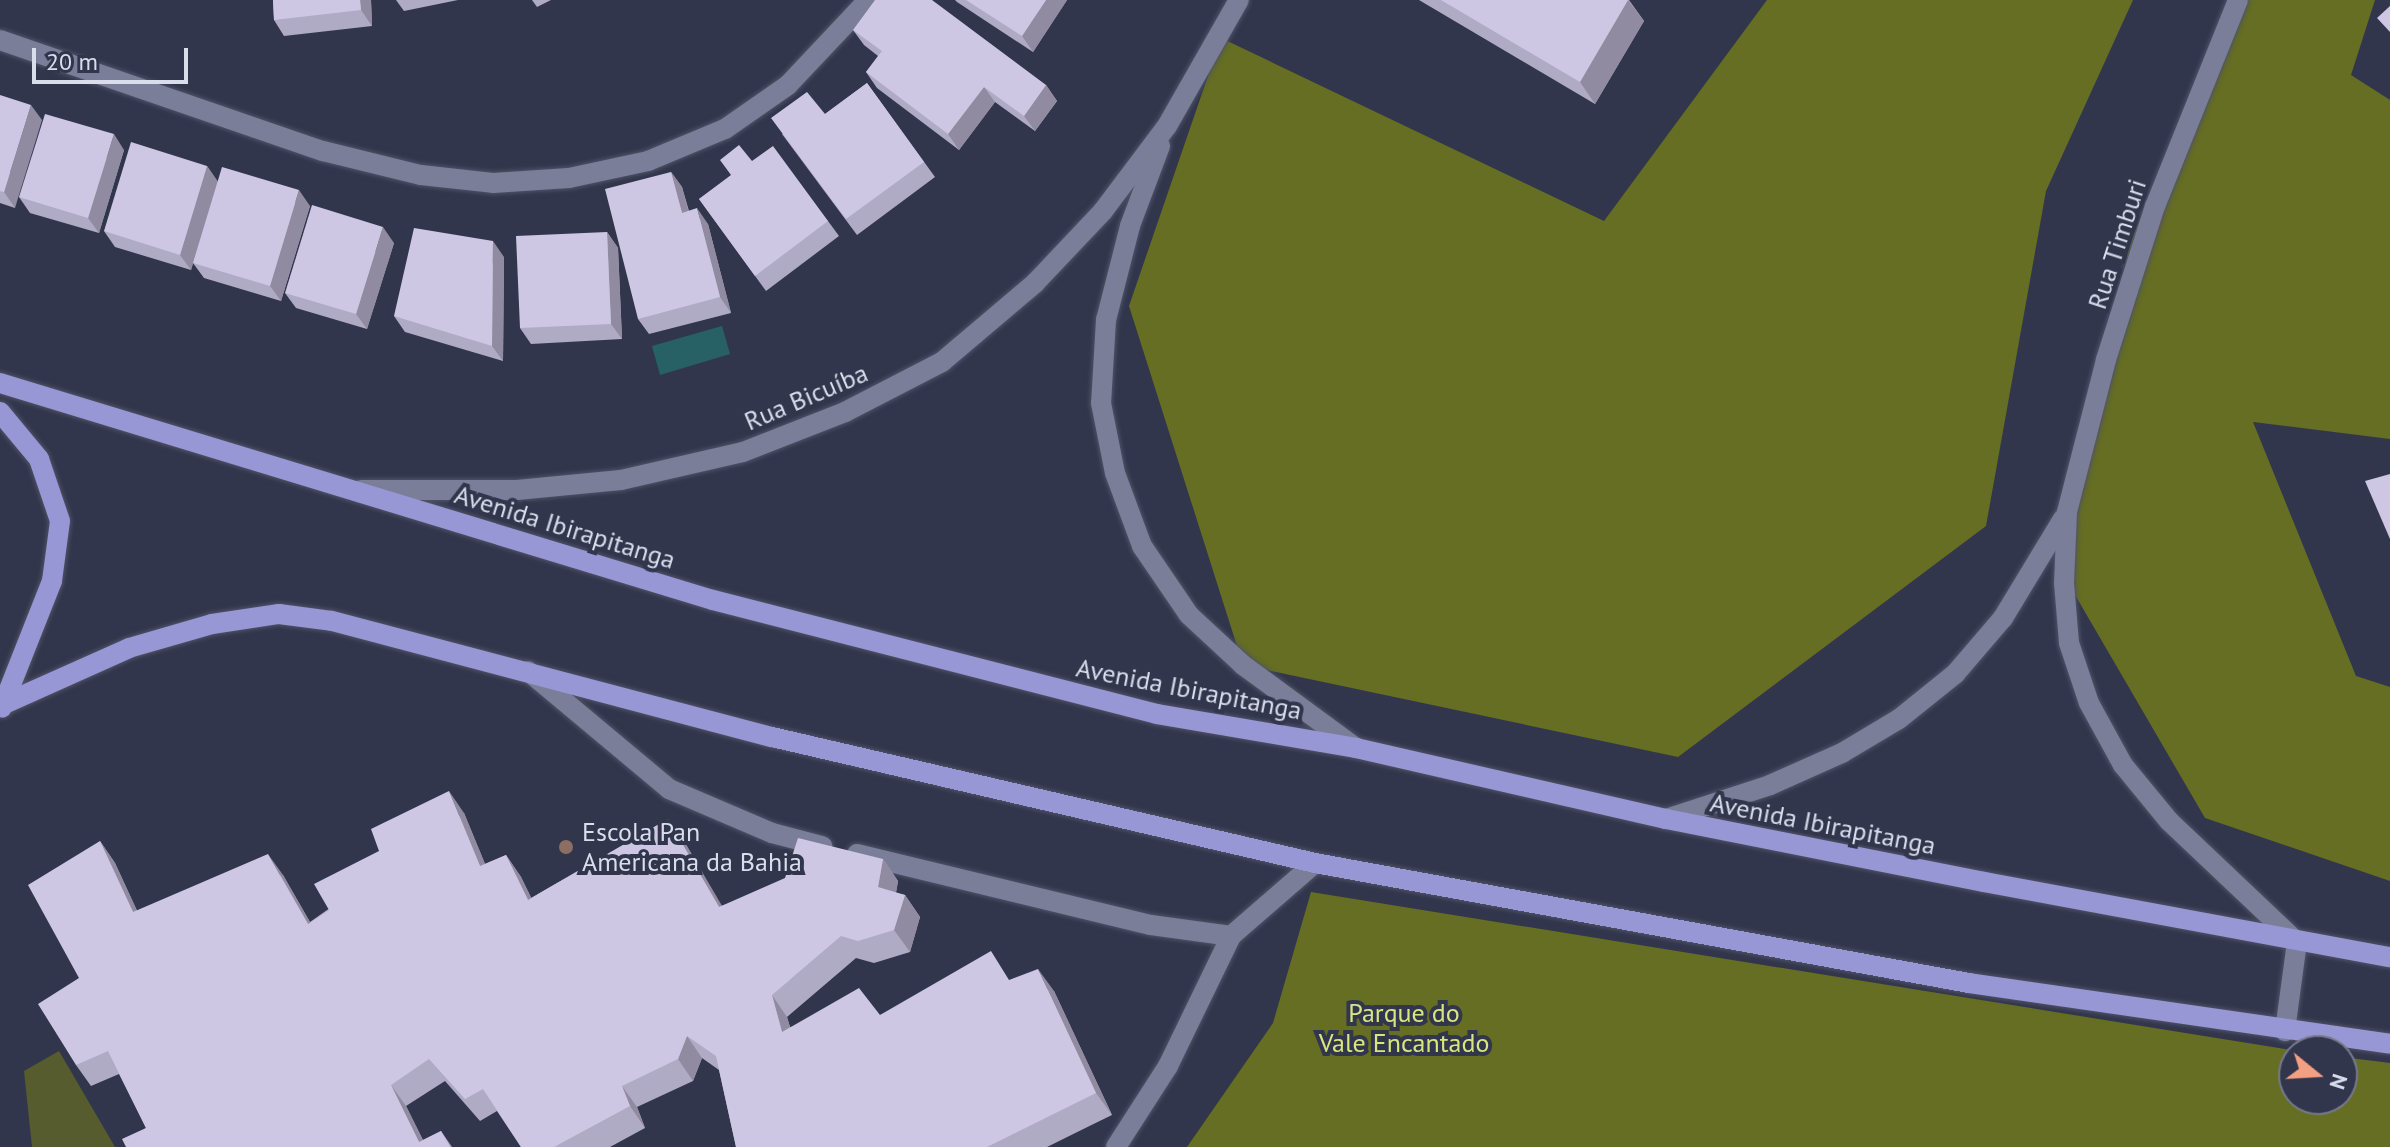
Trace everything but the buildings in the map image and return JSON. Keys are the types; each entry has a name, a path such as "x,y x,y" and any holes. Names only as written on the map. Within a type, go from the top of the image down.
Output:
{"main road":[{"name":"Avenida Ibirapitanga","path":"0,383 361,490 713,600 960,666 1157,714 1356,748 1666,819 2297,942 2390,957"},
{"path":"0,412 39,459 60,521 52,581 2,707"},
{"path":"2,707 129,648 212,624 279,614 332,621 772,737 1315,863 1688,935 2285,1031 2390,1044"}],"street":[{"path":"0,40 323,151 421,175 493,183 569,178 648,161 725,129 788,85 868,0"},
{"name":"Rua Bicuíba","path":"361,490 517,490 621,480 743,452 845,412 942,362 1035,283 1103,211 1167,126 1239,0"},
{"name":"Rua Timburi","path":"1666,819 1770,785 1842,753 1899,719 1955,674 2003,618 2067,512 2155,206 2238,0"},
{"name":"Rua Bicuíba","path":"1167,126 1130,226 1106,320 1101,403 1115,473 1142,546 1189,615 1243,665 1356,748"},
{"name":"Rua Timburi","path":"2067,512 2069,643 2089,703 2123,765 2169,821 2297,942"},
{"path":"528,671 669,789 772,833 1151,925 1231,936"},
{"path":"1116,1147 1168,1066 1231,936 1315,863"},
{"path":"2285,1031 2297,942"}],"shaded area":[{"path":"722,326 730,354 660,375 652,346"},
{"path":"59,1051 115,1147 32,1147 24,1071"}],"green space":[{"path":"1767,0 2133,0 2046,191 1986,526 1678,757 1243,665 1129,306 1221,38 1604,221"},
{"path":"2238,0 2375,0 2351,75 2390,100 2390,439 2253,422 2356,676 2390,687 2390,881 2205,818 2064,576 2130,242"},
{"name":"Parque do Vale Encantado","path":"1311,892 2278,1048 2278,1115 2358,1115 2358,1059 2390,1063 2390,1147 1187,1147 1273,1023"}],"place":[{"name":"Escola Pan Americana da Bahia","path":"566,847"}]}
